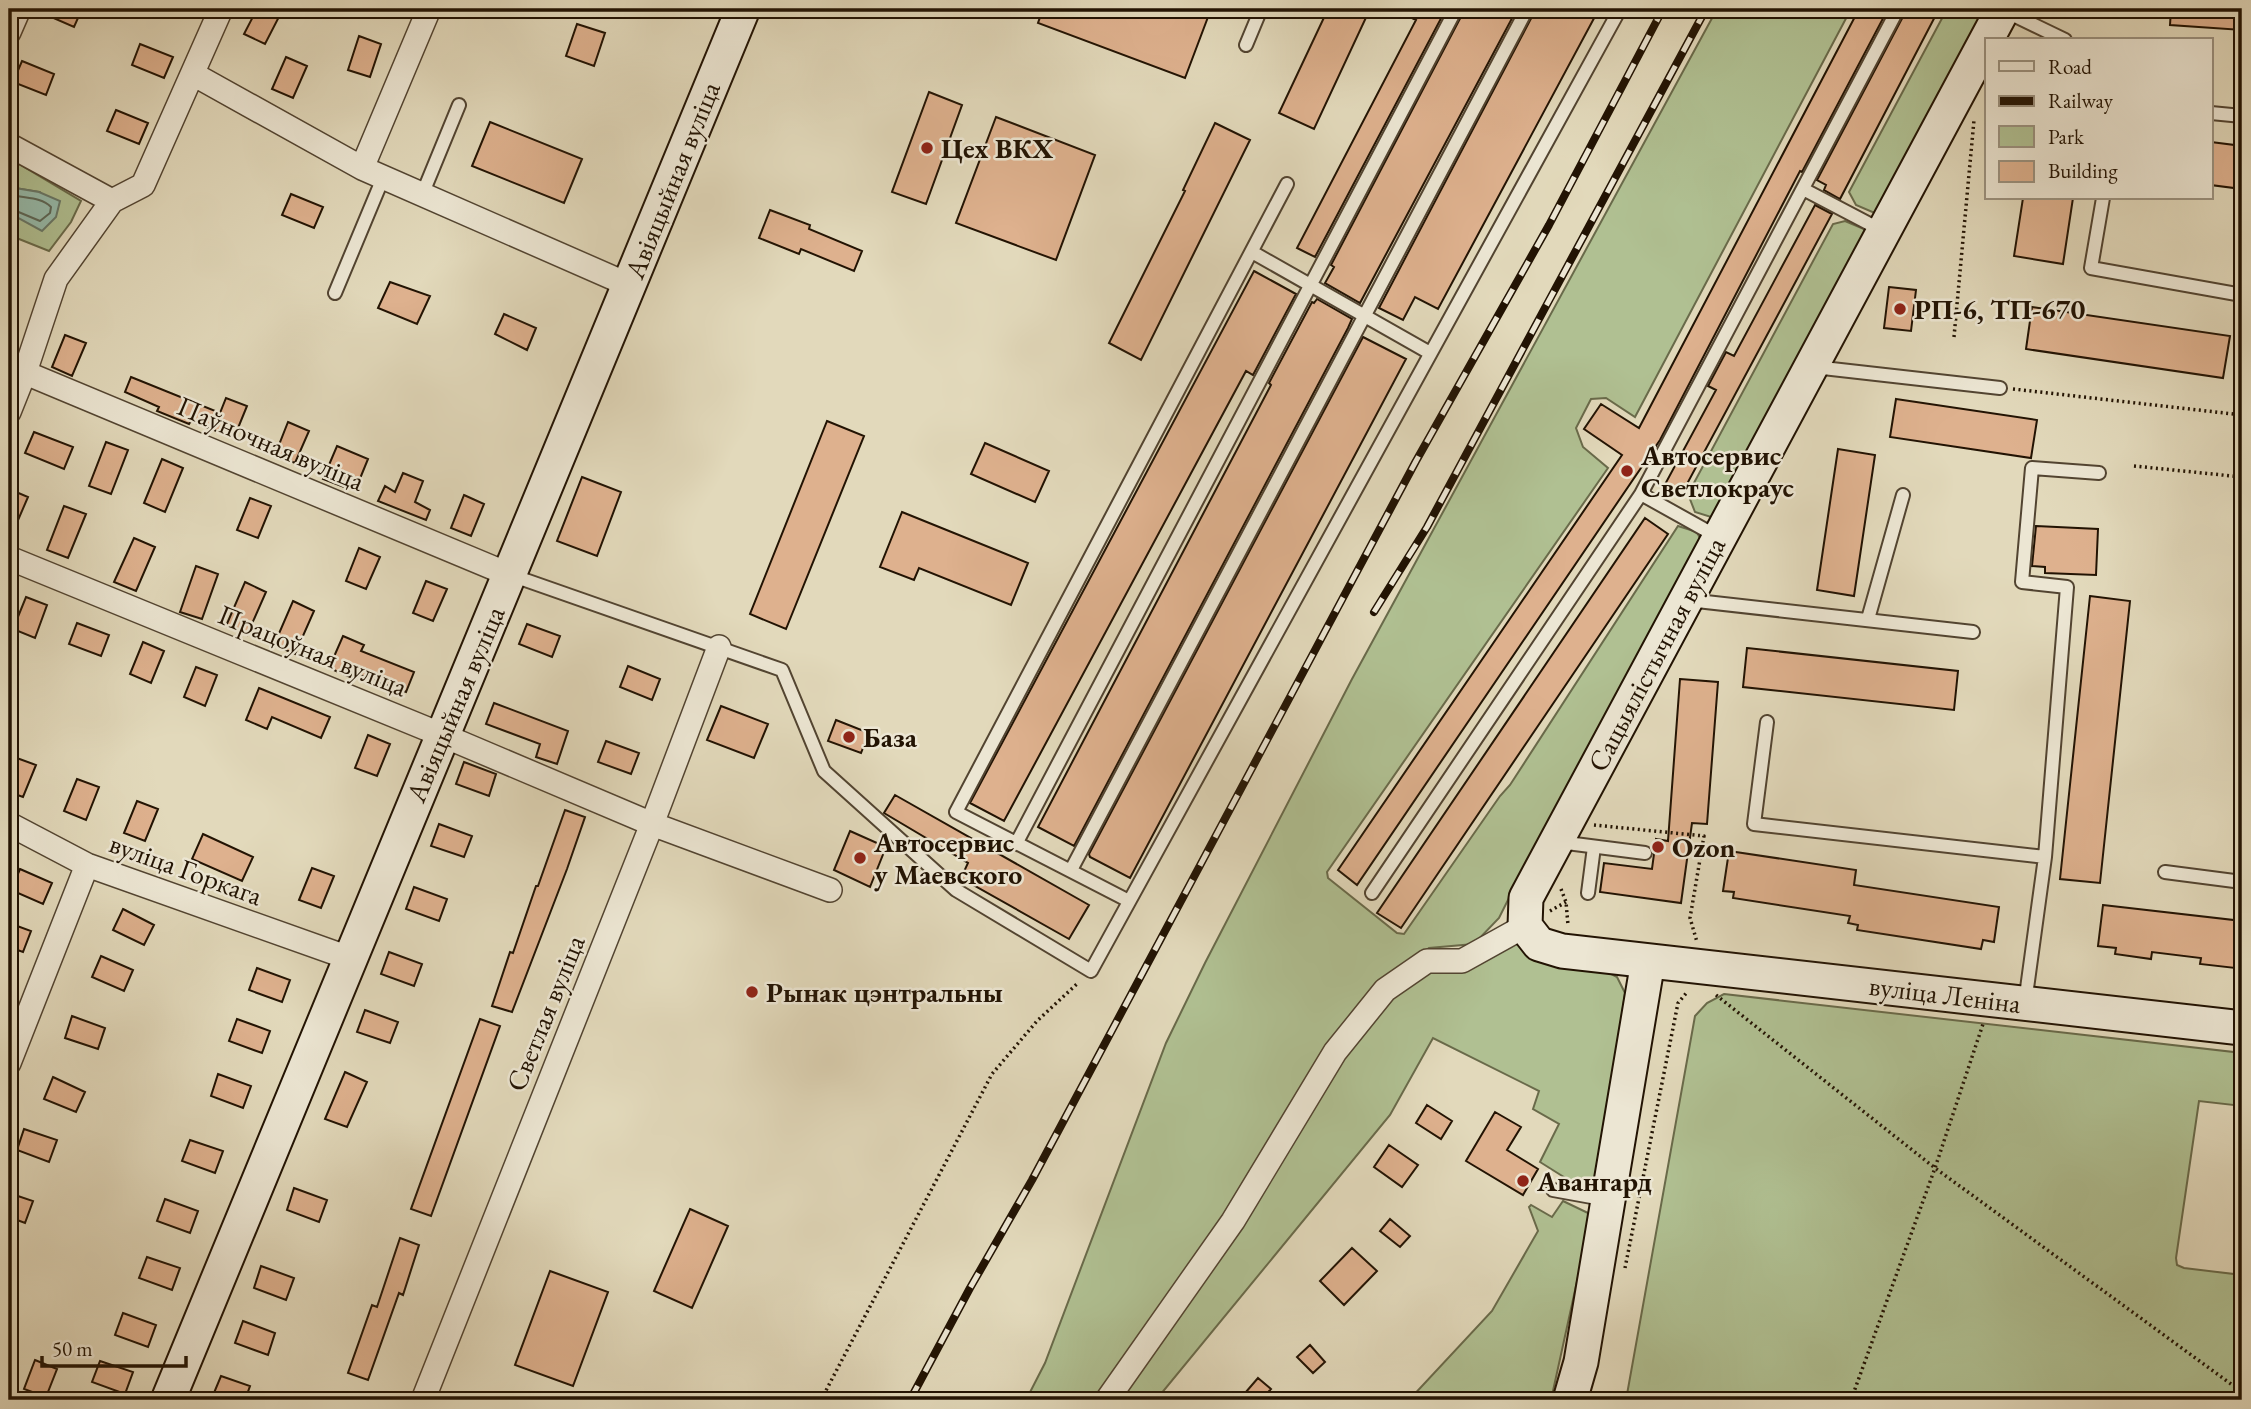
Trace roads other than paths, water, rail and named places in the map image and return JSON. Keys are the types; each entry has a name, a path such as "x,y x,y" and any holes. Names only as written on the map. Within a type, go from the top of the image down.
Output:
{"street":[{"path":"9,32 19,9"},
{"path":"9,412 17,369 56,279 112,201 143,185 220,9"},
{"path":"362,168 429,9"},
{"name":"Авіяцыйная вуліца","path":"168,1400 743,9"},
{"name":"Сацыялістычная вуліца","path":"1987,38 2003,9"},
{"name":"Сацыялістычная вуліца","path":"1525,926 1525,898 1985,42"},
{"path":"193,74 362,168 629,285"},
{"path":"9,145 112,201"},
{"name":"Паўночная вуліца","path":"17,369 510,575"},
{"name":"Працоўная вуліца","path":"9,558 652,824 830,890"},
{"name":"Светлая вуліца","path":"423,1400 652,824 719,647"},
{"name":"вуліца Горкага","path":"9,824 87,865 349,958"},
{"path":"9,1062 87,865"},
{"path":"1107,1400 1233,1221 1335,1052 1385,990 1427,961 1462,961 1525,926 1539,944 1562,951 1648,961 1581,1363 1570,1400"},
{"name":"вуліца Леніна","path":"1648,961 2242,1028"}],"lane":[{"path":"1246,46 1261,9"},
{"path":"1017,842 1456,9"},
{"path":"1071,870 1527,9"},
{"path":"510,575 782,670 824,771 956,890 1091,971 1620,9"},
{"path":"1372,893 1641,494 1898,9"},
{"path":"2003,9 2061,38"},
{"path":"422,195 459,104"},
{"path":"2212,113 2242,116"},
{"path":"335,293 383,178"},
{"path":"1129,901 956,811 1287,184"},
{"path":"1802,189 1883,231"},
{"path":"2103,200 2091,268 2242,295"},
{"path":"1252,252 1430,353"},
{"path":"1810,366 2000,388"},
{"path":"2025,1003 2045,858 2067,587 2022,582 2032,468 2099,473"},
{"path":"1641,494 1718,537"},
{"path":"1868,619 1903,495"},
{"path":"1684,600 1973,632"},
{"path":"1767,722 1754,824 2045,858"},
{"path":"1555,842 1645,853"},
{"path":"1588,893 1594,846"},
{"path":"2165,872 2242,882"},
{"path":"1553,1190 1608,1200"}],"water":[{"path":"9,187 39,192 60,201 56,217 42,231 9,213"}],"railway":[{"path":"910,1400 1032,1180 1416,461 1549,225 1663,9"},
{"path":"1374,612 1427,527 1706,9"}],"place":[{"name":"Цех ВКХ","path":"927,148"},
{"name":"РП-6, ТП-670","path":"1900,309"},
{"name":"Автосервис Светлокраус","path":"1627,471"},
{"name":"База","path":"849,737"},
{"name":"Ozon","path":"1658,847"},
{"name":"Автосервис у Маевского","path":"860,858"},
{"name":"Рынак цэнтральны","path":"752,992"},
{"name":"Авангард","path":"1523,1181"}]}
